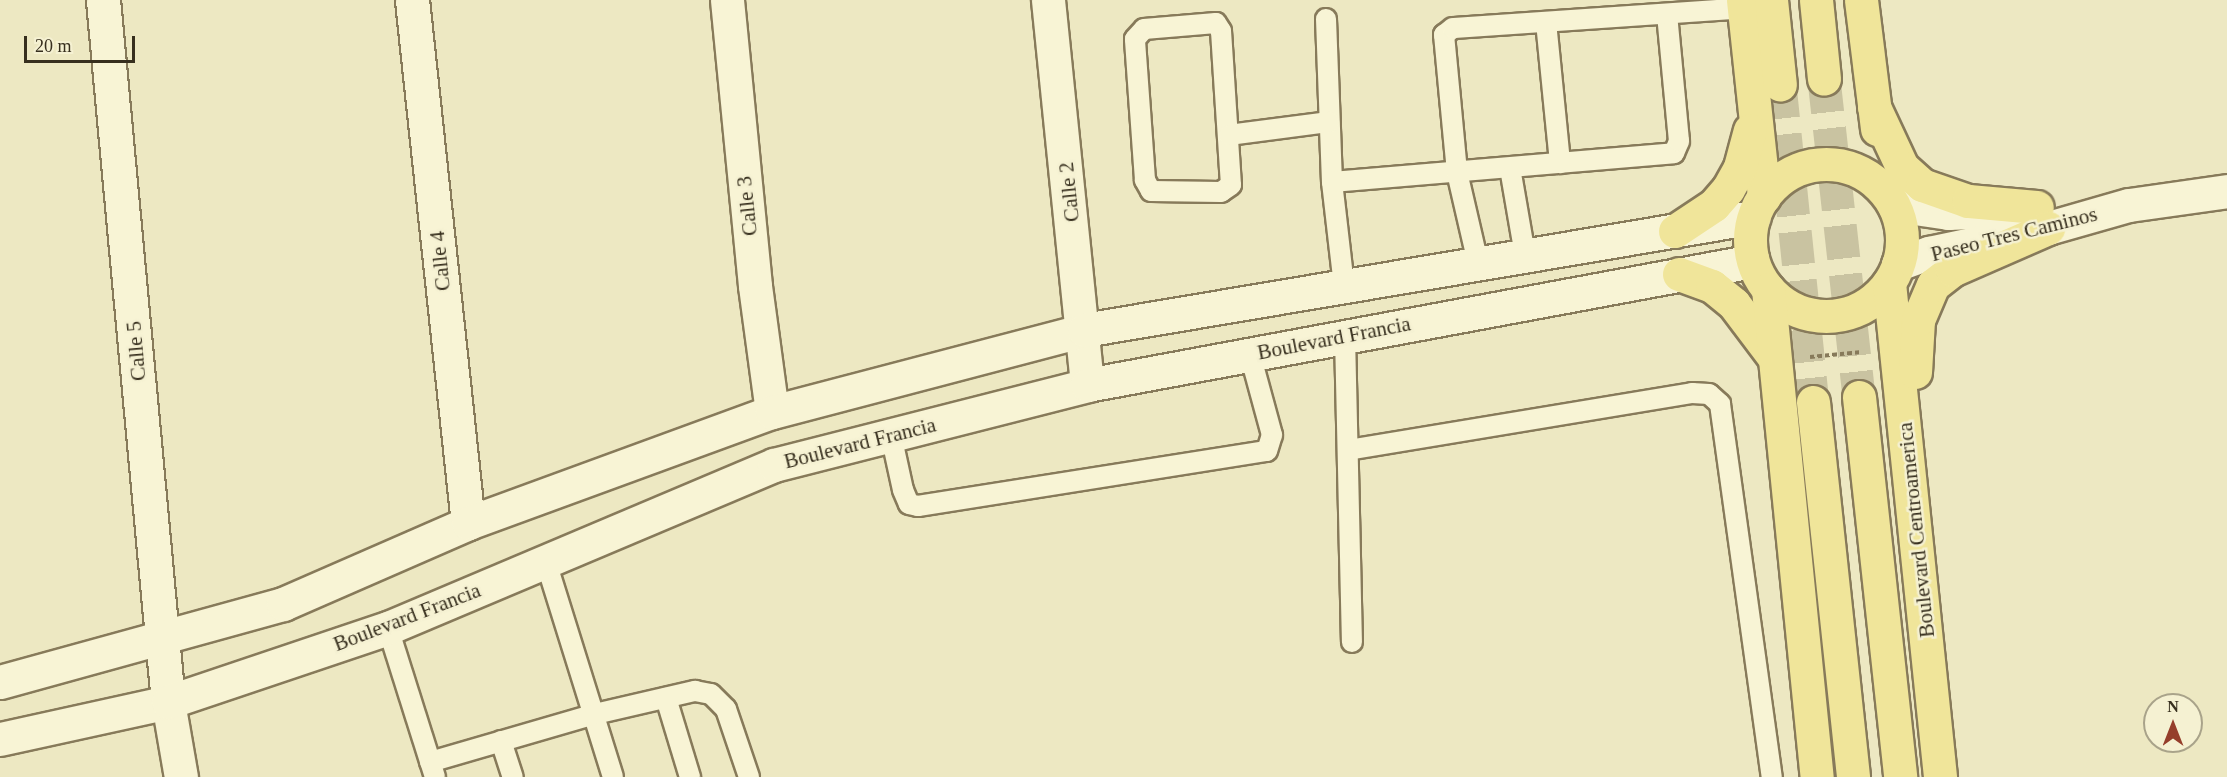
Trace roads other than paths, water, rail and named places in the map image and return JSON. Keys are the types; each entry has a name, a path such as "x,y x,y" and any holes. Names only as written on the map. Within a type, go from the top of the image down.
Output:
{"main road":[{"path":"1816,0 1824,79"},
{"path":"1760,275 1785,304 1807,314 1830,316 1853,311 1874,300 1894,274 1902,234 1889,198 1874,107 1861,0"},
{"path":"1753,3 1780,85"},
{"path":"1753,3 1759,207 1750,246 1760,275 1776,361 1817,777"},
{"path":"1874,107 1902,167 1922,185 1968,201 2043,217"},
{"path":"1676,231 1714,205 1728,189 1740,167 1755,114"},
{"path":"1759,207 1779,180 1799,169 1823,164 1845,167 1867,176 1889,198"},
{"path":"1912,476 1918,320 1928,292 1953,270 2043,217"},
{"path":"1679,274 1712,286 1734,304 1776,361"},
{"name":"Boulevard Centroamerica","path":"1894,274 1896,348 1912,476 1940,777"},
{"name":"Boulevard Centroamerica","path":"1859,398 1900,777"},
{"path":"1813,402 1853,777"}],"street":[{"name":"Calle 5","path":"104,0 168,702 182,777"},
{"name":"Calle 4","path":"412,0 468,523"},
{"name":"Calle 3","path":"727,0 755,286 772,412"},
{"name":"Calle 2","path":"1048,0 1088,385"},
{"name":"Paseo Tres Caminos","path":"1889,198 1948,213 2043,217 2227,191"},
{"path":"0,682 163,639 283,604 468,523 772,412 1084,330 1676,231 1759,207"},
{"name":"Paseo Tres Caminos","path":"1894,274 1957,246 2043,217"},
{"name":"Boulevard Francia","path":"0,739 168,702 388,628 774,465 1088,385 1679,274 1760,275"}],"lane":[{"path":"1478,263 1457,172 1444,35 1453,28 1667,15 1753,3"},
{"path":"1332,182 1674,153 1679,141 1667,15"},
{"path":"1326,19 1332,182 1344,286"},
{"path":"1546,22 1560,163"},
{"path":"1216,23 1221,31 1229,135 1231,185 1221,192 1151,190 1145,180 1135,39 1144,29 1216,23"},
{"path":"1229,135 1329,122"},
{"path":"1510,168 1525,255"},
{"path":"1345,336 1352,642"},
{"path":"891,435 903,490 909,504 918,506 1267,451 1272,435 1250,354"},
{"path":"1348,450 1692,393 1709,394 1720,404 1772,777"},
{"path":"546,562 595,714 612,777"},
{"path":"388,628 432,770 501,741 595,714 695,691 711,694 726,709 749,777"},
{"path":"666,698 690,777"},
{"path":"501,741 513,777"}],"tunnel":[{"path":"1824,79 1859,397"},
{"path":"1780,85 1813,402"}]}
